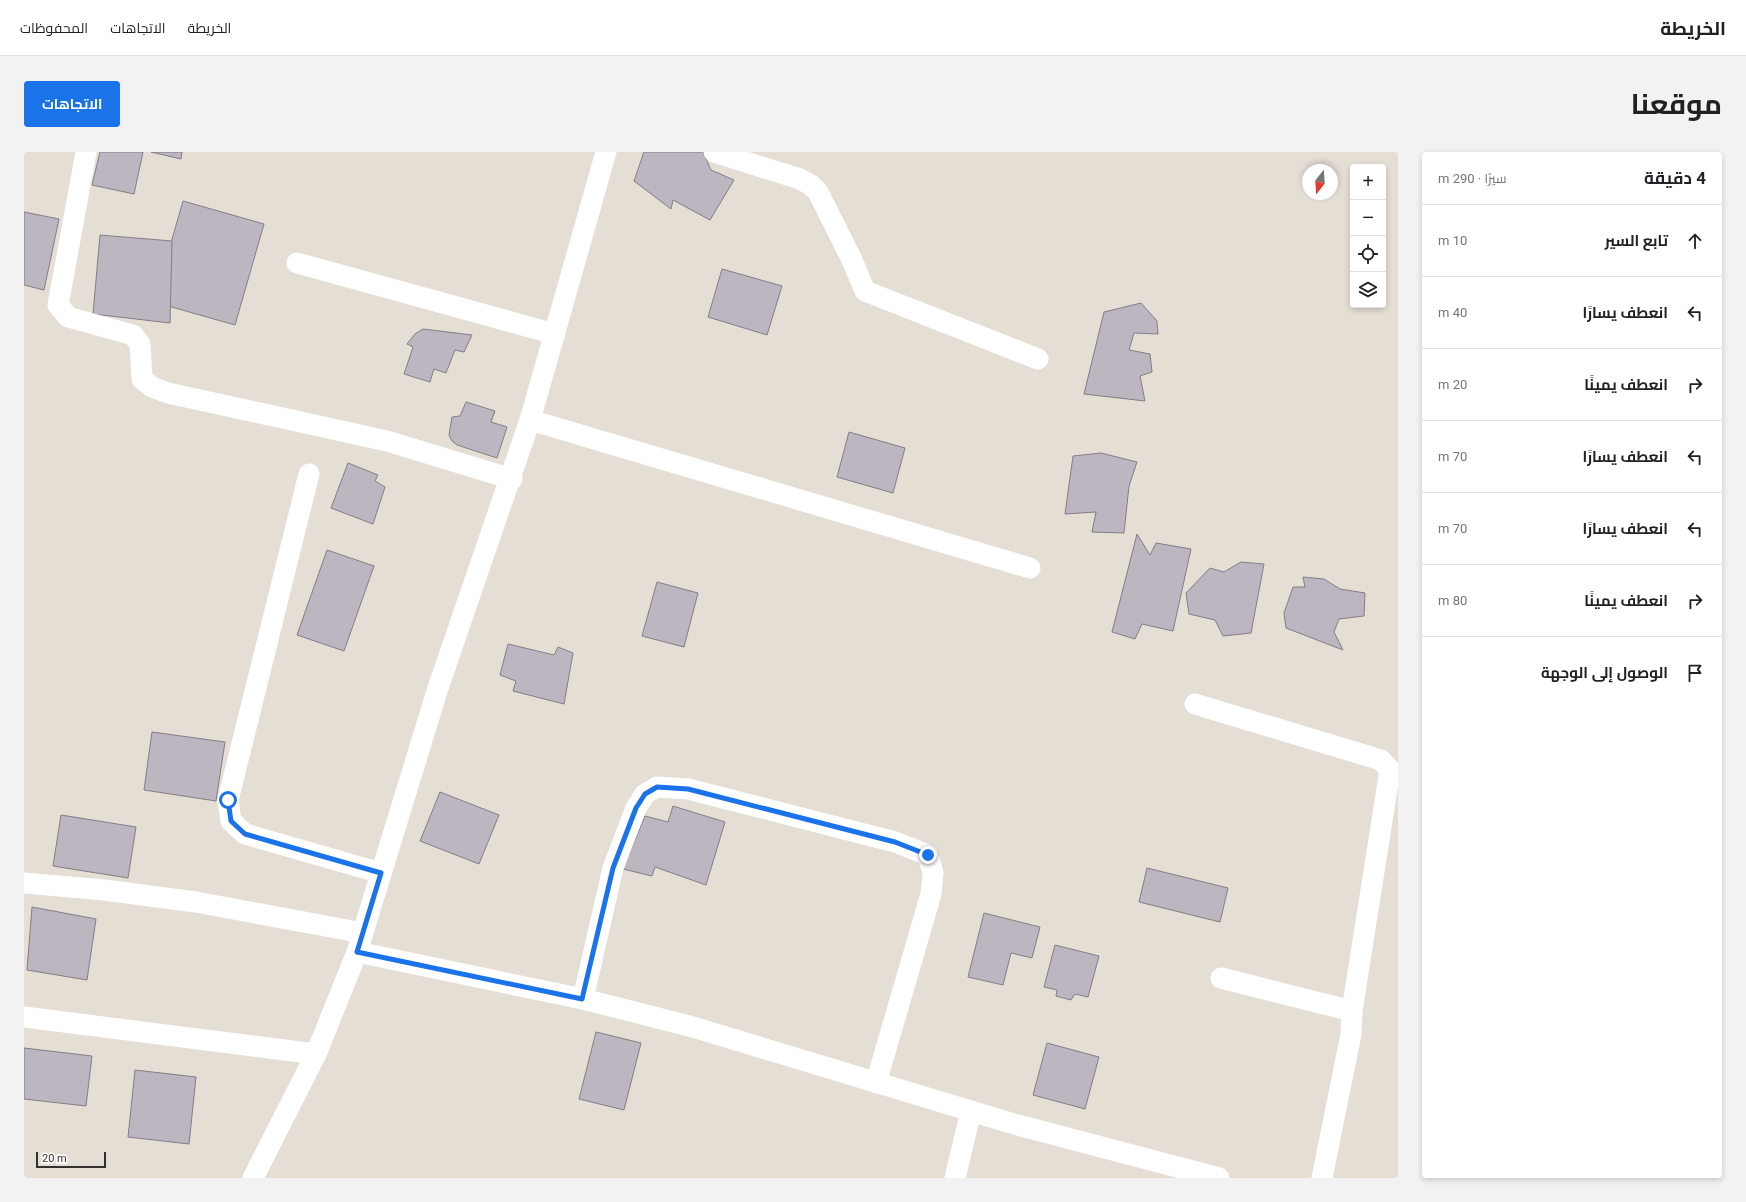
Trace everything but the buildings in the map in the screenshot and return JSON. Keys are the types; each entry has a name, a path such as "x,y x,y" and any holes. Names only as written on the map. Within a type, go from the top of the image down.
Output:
{"street":[{"path":"86,152 58,305 68,317 133,335 140,344 142,379 152,387 168,393 387,440 512,479"},
{"path":"253,1178 316,1054 360,942 438,688 512,479 555,334 606,152"},
{"path":"714,152 800,179 811,185 818,192 852,260 865,291 1038,359"},
{"path":"297,263 555,334"},
{"path":"530,420 1030,568"},
{"path":"309,474 228,800 231,821 245,834 381,873"},
{"path":"1195,704 1381,760 1390,770 1352,1011 1351,1034 1322,1178"},
{"path":"582,999 613,868 636,808 645,794 657,787 688,789 895,842 928,855 933,873 931,894 876,1083"},
{"path":"24,883 104,890 196,902 360,942 693,1027 1014,1124 1220,1178"},
{"path":"1221,978 1352,1011"},
{"path":"24,1017 316,1054"},
{"path":"955,1178 971,1111"}],"route":[{"path":"228,800 231,821 245,834 381,873 357,952 582,999 613,868 636,808 645,794 657,787 688,789 895,842 928,855"}]}
